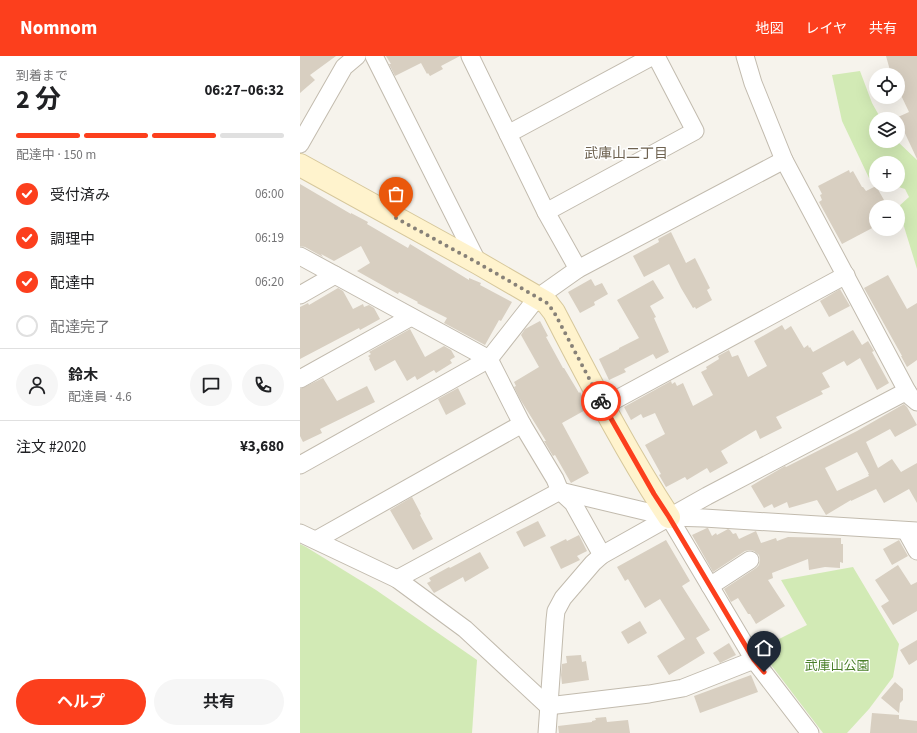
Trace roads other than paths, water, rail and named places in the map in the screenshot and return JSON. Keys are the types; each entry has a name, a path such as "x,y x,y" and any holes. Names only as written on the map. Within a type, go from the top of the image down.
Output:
{"street":[{"path":"300,144 344,67 357,56"},
{"path":"374,56 478,263"},
{"path":"470,56 546,212 578,269"},
{"path":"508,134 654,56 695,131 546,212"},
{"path":"547,733 554,620 556,612 563,598 593,563 602,555 707,496 912,397 784,160 753,83 745,56"},
{"path":"300,465 489,359 537,298 578,269 784,160"},
{"path":"300,165 478,263 547,303 554,312 604,406 654,494 754,660 810,733"},
{"path":"300,256 489,359 522,424 560,491 573,503 602,555"},
{"path":"300,295 335,275"},
{"path":"604,406 846,275"},
{"path":"300,379 412,316"},
{"path":"316,540 522,424"},
{"path":"397,579 560,491 669,517 912,531 917,551"},
{"path":"300,533 397,579 464,629 548,706 649,694 683,688 754,660"},
{"path":"710,586 750,560"}],"district":[{"name":"武庫山二丁目","path":"626,154"}],"park label":[{"name":"武庫山公園","path":"837,666"}]}
